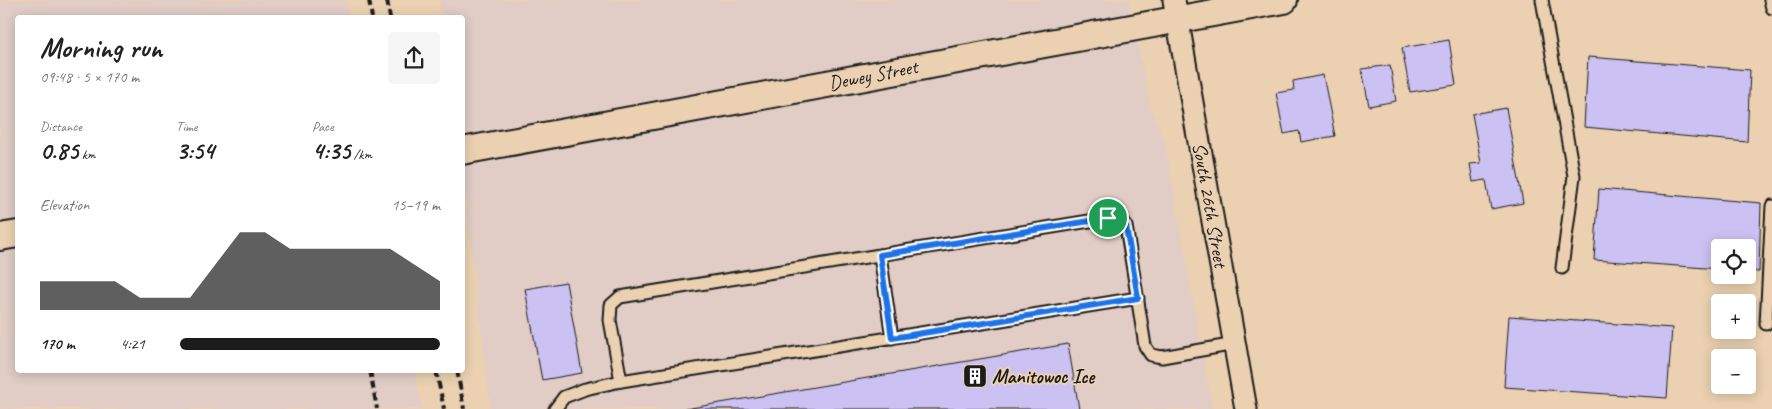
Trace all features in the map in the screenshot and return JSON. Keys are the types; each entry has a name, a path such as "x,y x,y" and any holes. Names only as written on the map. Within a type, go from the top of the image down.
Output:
{"street":[{"name":"Dewey Street","path":"465,150 1175,9 1284,0"},
{"name":"South 26th Street","path":"1175,9 1246,409"},
{"path":"0,237 15,234"}],"lane":[{"path":"1542,0 1574,176 1562,268"},
{"path":"1770,0 1772,8"},
{"path":"1766,324 1772,206"},
{"path":"621,381 610,320 611,305 620,297 1108,218 1120,220 1126,226 1145,346 1151,355 1162,357 1235,344"},
{"path":"880,255 892,338"},
{"path":"555,409 564,397 585,389 621,381 1138,298"}],"shaded area":[{"path":"0,0 346,0 349,15 15,15 15,373 415,373 422,409 0,409"},
{"path":"440,0 1128,0 1150,106 1165,144 1212,409 491,409 465,199 465,15 442,15"}],"building":[{"path":"1449,40 1456,85 1410,92 1402,48"},
{"path":"1588,57 1750,70 1747,142 1584,127"},
{"path":"1390,65 1396,101 1369,106 1362,69"},
{"path":"1323,75 1335,136 1301,142 1299,131 1284,134 1276,93 1294,90 1293,81"},
{"path":"1506,108 1523,203 1491,209 1486,180 1473,182 1470,164 1481,163 1472,114"},
{"path":"1599,189 1761,203 1759,272 1756,272 1756,239 1711,239 1711,268 1594,260"},
{"path":"566,282 582,373 542,380 525,289"},
{"path":"1509,316 1672,328 1667,398 1504,387"},
{"name":"Manitowoc Ice","path":"1068,344 1079,409 685,409"}],"railway":[{"path":"369,0 372,15"},
{"path":"387,0 390,15"},
{"path":"371,373 377,409"},
{"path":"437,373 444,409"},
{"path":"458,373 464,409"}],"place":[{"name":"Manitowoc Ice","path":"975,376"}],"route":[{"path":"1108,218 1120,220 1126,226 1138,298 892,338 880,255 1108,218"}]}
